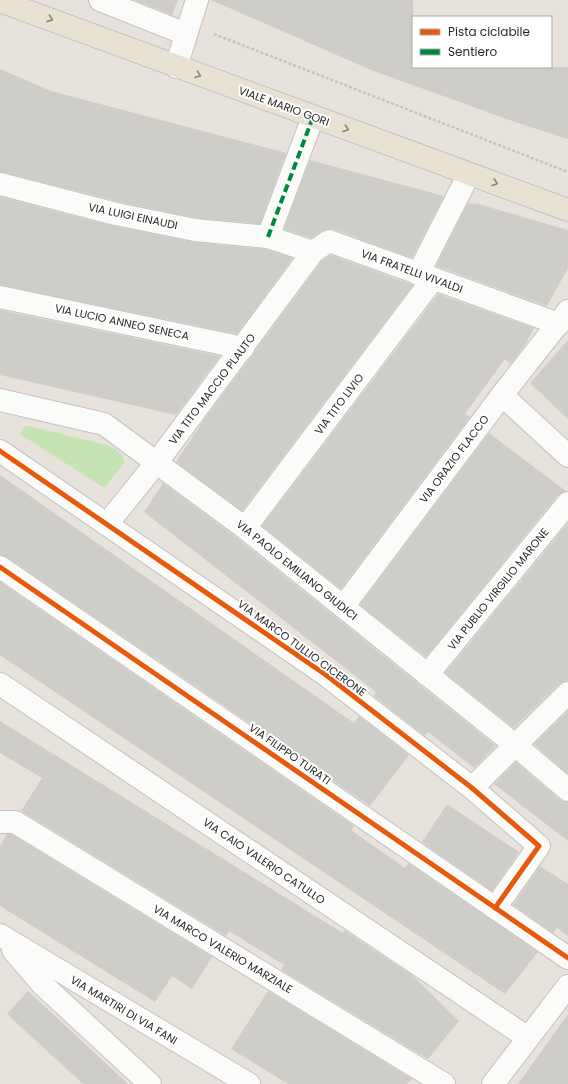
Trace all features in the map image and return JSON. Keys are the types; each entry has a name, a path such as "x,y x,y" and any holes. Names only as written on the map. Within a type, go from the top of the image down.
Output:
{"main road":[{"name":"VIALE MARIO GORI","path":"0,1 24,5 176,67 568,210"}],"street":[{"path":"100,0 188,29"},
{"path":"176,67 197,0"},
{"path":"313,116 268,237 313,252"},
{"name":"VIA TITO LIVIO","path":"245,528 426,277 469,174"},
{"name":"VIA LUIGI EINAUDI","path":"0,184 131,217 196,230 268,237"},
{"name":"VIA FRATELLI VIVALDI","path":"313,252 329,241 426,277 563,318"},
{"name":"VIA TITO MACCIO PLAUTO","path":"107,524 157,462 313,252"},
{"name":"VIA LUCIO ANNEO SENECA","path":"0,297 243,348"},
{"name":"VIA ORAZIO FLACCO","path":"342,607 502,395 563,318"},
{"path":"502,395 568,456"},
{"name":"VIA PAOLO EMILIANO GIUDICI","path":"0,400 104,424 245,528 515,745 568,790"},
{"name":"VIA MARCO TULLIO CICERONE","path":"0,451 326,675 472,788 539,846 495,908"},
{"name":"VIA PUBLIO VIRGILIO MARONE","path":"427,675 568,503"},
{"name":"VIA FILIPPO TURATI","path":"0,567 568,958"},
{"name":"VIA CAIO VALERIO CATULLO","path":"0,684 528,1038"},
{"path":"472,788 568,693"},
{"name":"VIA MARCO VALERIO MARZIALE","path":"0,822 15,822 444,1084"},
{"path":"0,935 43,985 150,1084"},
{"name":"VIA MARTIRI DI VIA FANI","path":"0,935 249,1084"},
{"path":"493,1084 568,986"}],"path":[{"path":"188,29 568,172"}],"green space":[{"path":"25,425 110,446 121,454 125,462 104,488 20,434"}],"building":[{"path":"134,0 178,0 172,15"},
{"path":"211,0 413,0 412,68 568,67 568,139 515,122 371,70"},
{"path":"0,69 51,91 286,153 260,224 197,218 119,202 0,172"},
{"path":"310,160 444,196 412,258 333,229 322,231 311,238 284,229"},
{"path":"0,197 114,226 193,242 265,249 293,258 237,334 0,285"},
{"path":"468,203 475,203 568,230 568,268 547,306 436,266"},
{"path":"331,255 413,285 242,511 176,462 203,421 322,261"},
{"path":"438,294 534,328 524,347 510,364 505,359 465,414 470,417 341,589 262,526"},
{"path":"0,310 220,356 176,415 0,375"},
{"path":"568,340 568,419 530,383"},
{"path":"489,433 566,491 558,495 426,657 360,605"},
{"path":"0,475 354,723 359,716 409,755 370,806 7,557 0,555"},
{"path":"163,483 237,538 496,746 474,768 428,732 425,736 374,696 376,692 144,512"},
{"path":"568,523 568,681 559,684 514,728 445,673"},
{"path":"0,582 354,826 351,830 405,868 408,863 538,952 505,994 0,655"},
{"path":"568,711 568,774 534,744"},
{"path":"0,721 343,933 344,930 413,976 459,1021 428,1059 281,970 284,965 229,931 226,936 21,811 42,778 0,753"},
{"path":"516,762 560,800 568,802 568,841 494,784"},
{"path":"447,804 519,852 492,891 422,842"},
{"path":"7,834 11,834 212,957 192,989 172,976 155,1002 0,906 0,846"},
{"path":"540,866 568,884 568,936 557,928 553,933 513,905"},
{"path":"28,991 128,1084 83,1084 7,1014"},
{"path":"268,991 412,1079 407,1084 288,1084 231,1049"},
{"path":"568,1014 568,1084 518,1084"}],"marked path":[{"path":"268,237 313,117"}],"cycle path":[{"path":"0,451 326,675 472,788 539,846 495,908"},
{"path":"0,567 568,958"}]}
